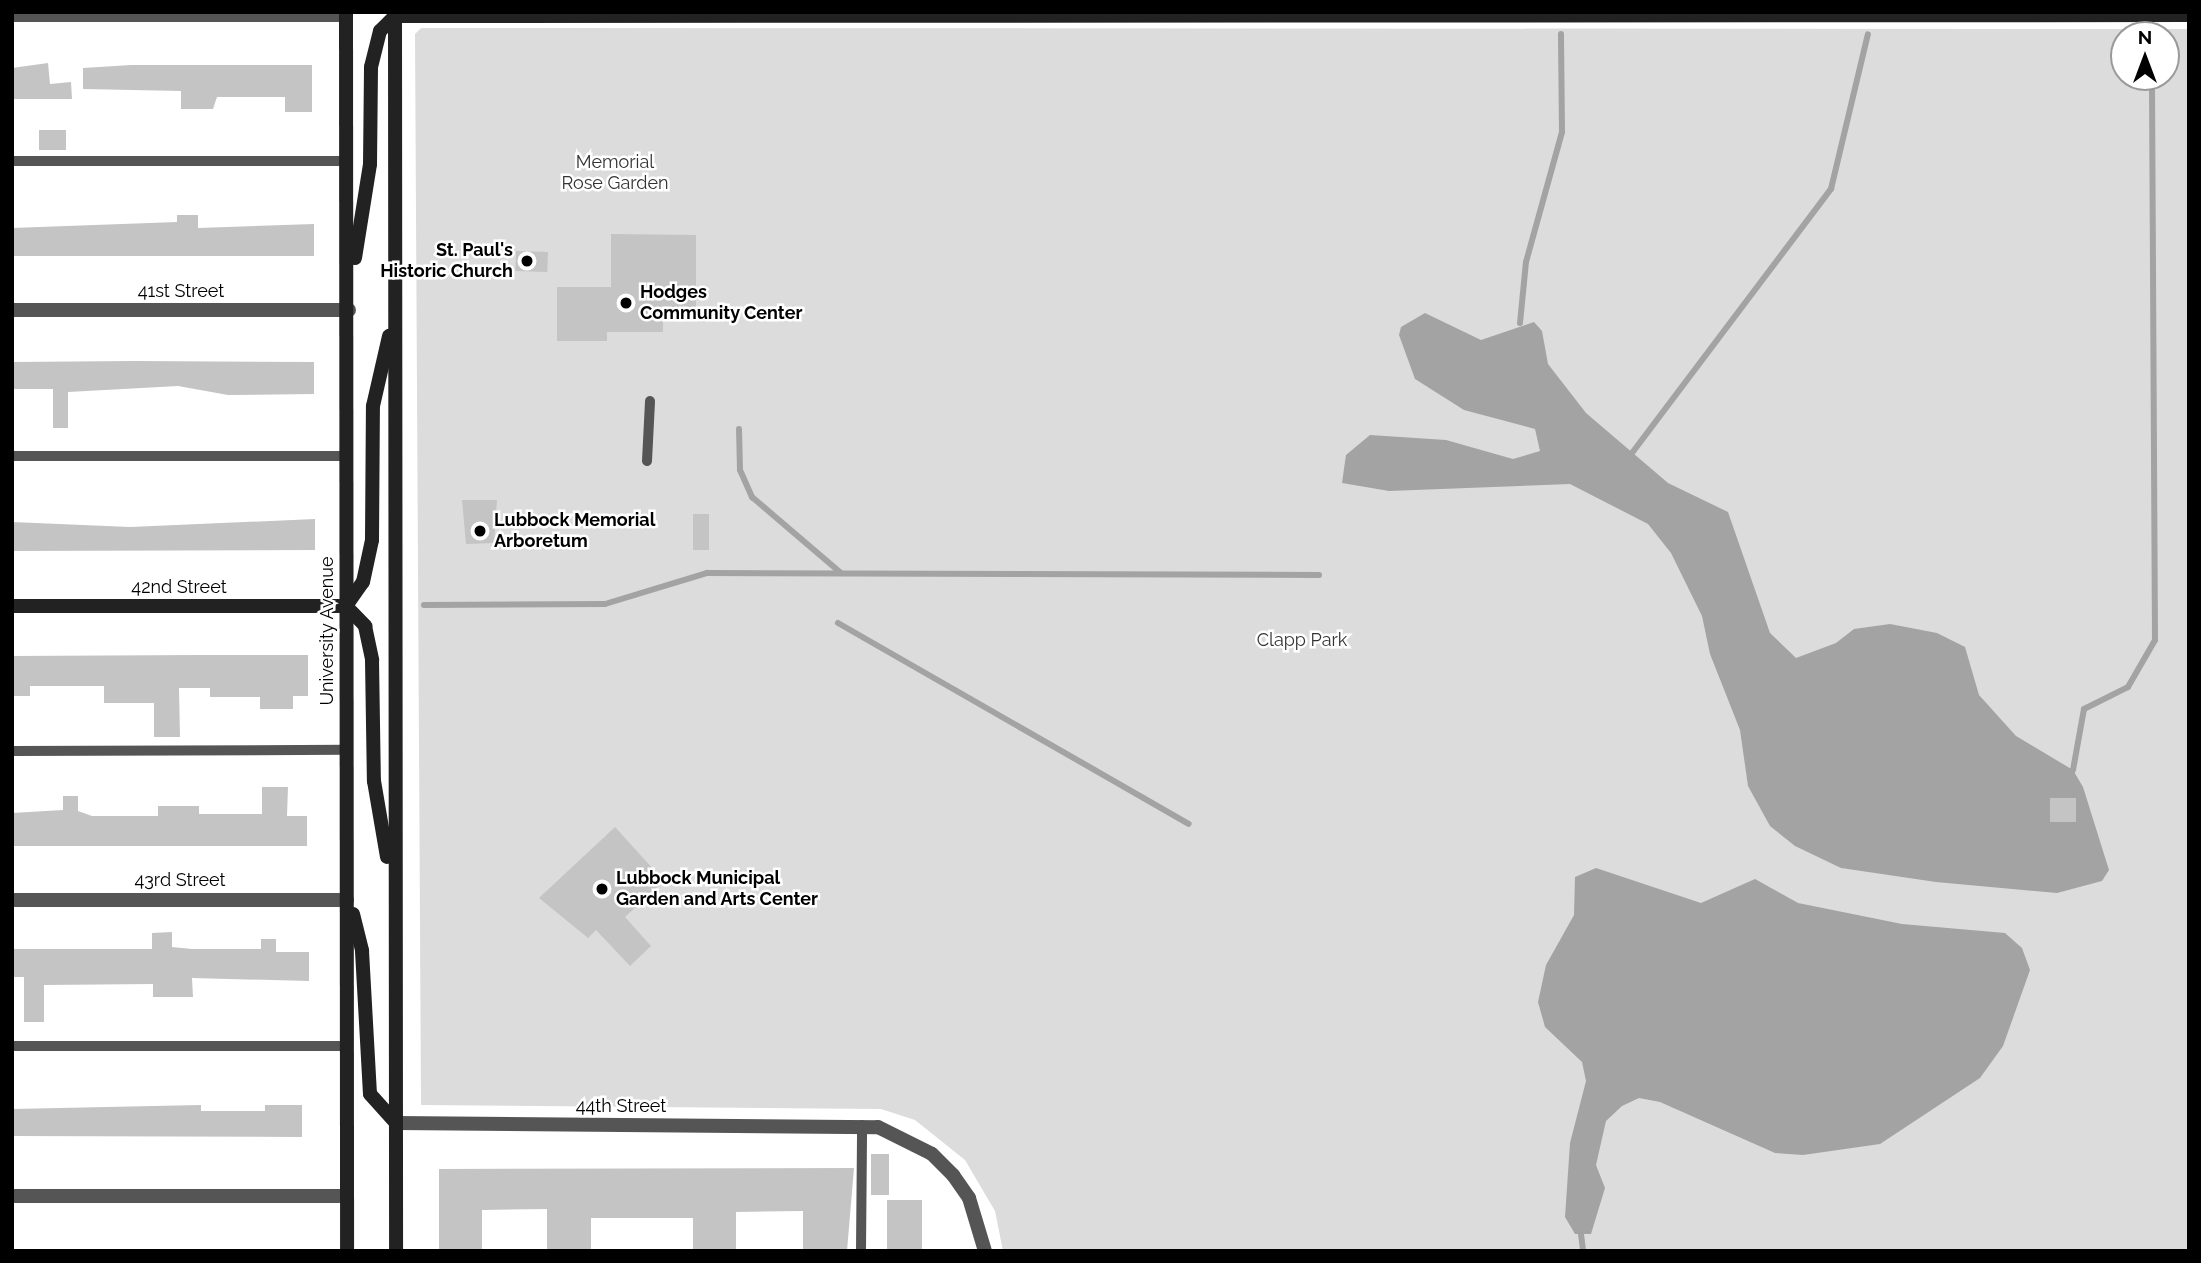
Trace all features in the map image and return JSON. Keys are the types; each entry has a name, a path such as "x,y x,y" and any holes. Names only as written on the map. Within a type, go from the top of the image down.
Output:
{"main road":[{"path":"394,13 2189,15"},
{"path":"349,303 370,164 371,67 380,31 394,13"},
{"path":"394,13 396,1251"},
{"name":"University Avenue","path":"346,14 349,303 346,1251"},
{"path":"394,309 373,406 372,540 363,582 346,606 365,626 372,660 374,781 394,899"},
{"name":"42nd Street","path":"12,606 346,606"},
{"path":"348,900 362,951 370,1094 396,1123"}],"street":[{"path":"12,15 346,14"},
{"name":"41st Street","path":"12,310 349,303"},
{"name":"43rd Street","path":"12,900 348,900"},
{"name":"44th Street","path":"396,1123 854,1125 908,1140 939,1161 970,1198 985,1251"},
{"path":"12,1196 346,1196"}],"lane":[{"path":"12,161 347,161"},
{"path":"646,461 650,401"},
{"path":"12,456 347,456"},
{"path":"12,751 346,750"},
{"path":"12,1046 348,1045"},
{"path":"854,1125 861,1251"}],"green space":[{"name":"Clapp Park","path":"421,28 2110,29 2110,91 2180,91 2180,29 2189,29 2189,1251 1003,1251 995,1211 965,1160 915,1120 881,1109 421,1105 415,34"}],"shaded area":[{"path":"1425,313 1481,340 1534,322 1542,331 1548,364 1586,413 1668,483 1728,512 1770,633 1796,658 1836,643 1854,629 1890,624 1937,633 1965,647 1979,695 2016,736 2073,770 2083,787 2109,870 2102,881 2057,893 1936,882 1841,868 1795,846 1770,826 1748,786 1740,730 1710,654 1702,616 1671,553 1648,524 1570,484 1389,491 1342,483 1346,455 1370,435 1446,440 1513,459 1540,451 1535,429 1464,410 1415,379 1399,335 1401,327"},
{"path":"1596,868 1701,903 1755,879 1798,903 1902,924 2005,933 2022,948 2030,970 2003,1046 1980,1078 1880,1144 1803,1155 1775,1153 1660,1102 1639,1098 1622,1106 1606,1121 1596,1165 1605,1188 1591,1234 1575,1234 1565,1217 1570,1143 1586,1081 1582,1062 1545,1027 1538,1002 1546,965 1574,915 1575,877"}],"building":[{"path":"48,63 50,84 71,82 72,99 12,99 12,68"},
{"path":"131,65 312,65 312,112 285,112 285,97 217,97 213,109 181,109 181,91 83,89 83,68"},
{"path":"39,130 66,130 66,150 39,150"},
{"path":"177,215 198,215 198,228 314,224 314,256 12,256 12,228 177,222"},
{"name":"Hodges Community Center","path":"611,234 696,235 696,319 663,319 663,332 607,332 607,341 557,341 557,287 611,287"},
{"name":"St. Paul's Historic Church","path":"516,251 548,252 547,272 515,271"},
{"path":"12,362 314,362 314,394 228,395 178,386 68,392 68,428 53,428 53,389 12,389"},
{"name":"Lubbock Memorial Arboretum","path":"462,500 497,500 494,543 466,544"},
{"path":"693,514 709,514 709,550 693,550"},
{"path":"315,519 315,550 12,551 12,522 130,527"},
{"path":"308,655 308,696 293,696 293,709 260,709 260,697 210,697 210,688 179,688 180,737 154,737 154,703 104,703 104,686 30,686 30,696 12,696 12,656"},
{"path":"262,787 288,787 287,816 307,816 307,846 12,846 12,813 63,810 63,796 78,796 78,811 92,816 158,816 158,806 199,806 199,814 262,814"},
{"path":"2050,798 2076,798 2076,822 2050,822"},
{"name":"Lubbock Municipal Garden and Arts Center","path":"615,827 664,881 625,917 651,946 630,966 596,930 588,938 539,898"},
{"path":"172,932 172,947 192,949 261,949 261,939 276,939 276,952 309,952 309,981 192,978 193,997 153,997 153,984 44,985 44,1022 24,1022 24,977 12,977 12,949 152,949 152,933"},
{"path":"201,1105 201,1111 265,1111 265,1105 302,1105 302,1137 12,1136 12,1109"},
{"path":"871,1154 889,1154 889,1195 871,1195"},
{"path":"854,1168 847,1251 803,1251 803,1211 736,1212 736,1251 693,1251 693,1218 591,1218 591,1251 547,1251 547,1209 482,1210 482,1251 439,1251 439,1169"},
{"path":"887,1200 922,1200 922,1251 887,1251"}],"waterway":[{"path":"1520,323 1526,262 1562,132 1561,34"},
{"path":"1632,453 1831,189 1868,34"},
{"path":"2073,770 2084,709 2128,687 2155,640 2152,91"},
{"path":"739,429 740,470 752,497 841,573"},
{"path":"424,605 605,604 707,573 1319,575"},
{"path":"838,623 1189,824"},
{"path":"1581,1234 1583,1251"}],"place":[{"name":"St. Paul's Historic Church","path":"527,261"},
{"name":"Hodges Community Center","path":"626,303"},
{"name":"Lubbock Memorial Arboretum","path":"480,531"},
{"name":"Lubbock Municipal Garden and Arts Center","path":"602,889"}],"park label":[{"name":"Memorial Rose Garden","path":"615,173"}]}
